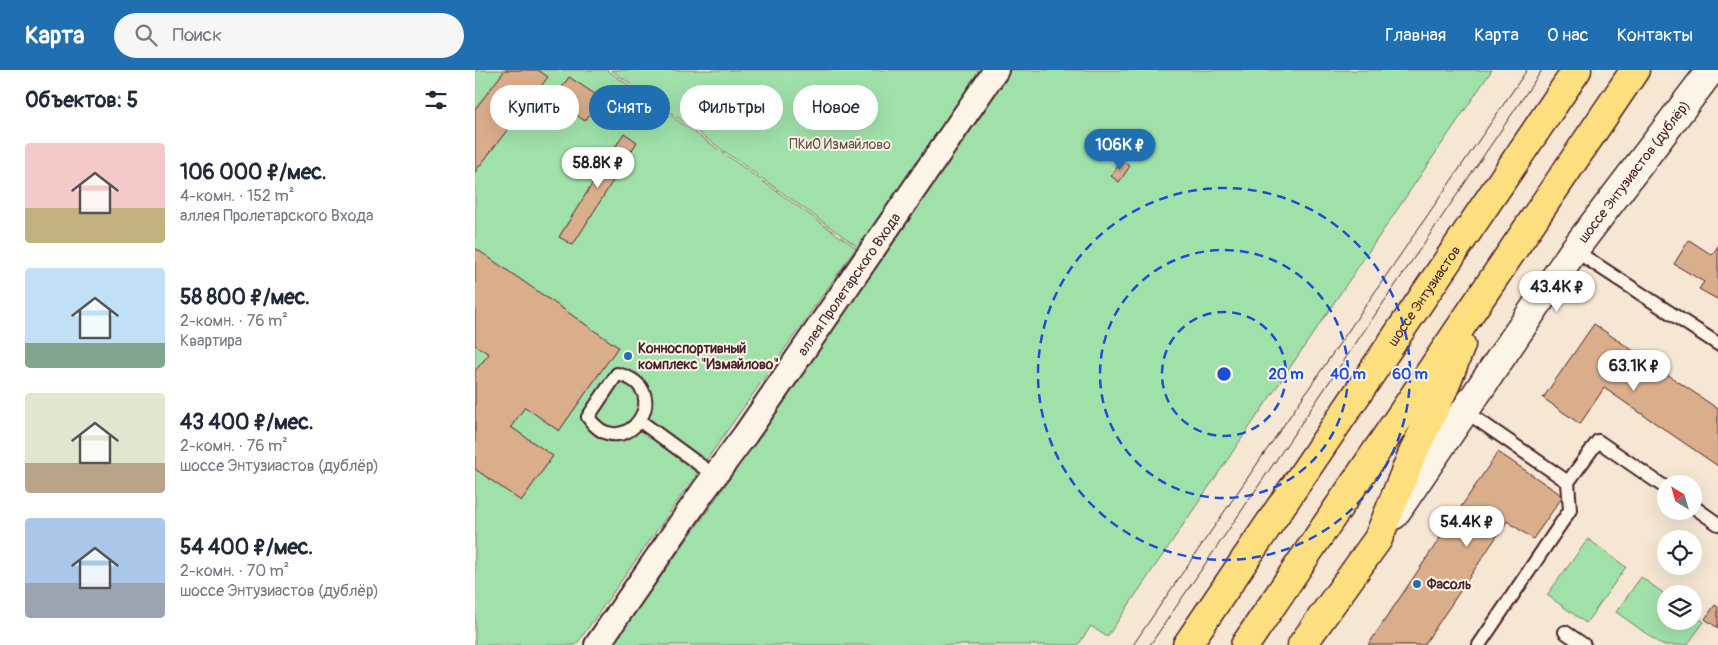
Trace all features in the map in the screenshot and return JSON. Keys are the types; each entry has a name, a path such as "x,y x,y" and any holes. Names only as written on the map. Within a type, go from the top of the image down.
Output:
{"main road":[{"name":"шоссе Энтузиастов","path":"1187,645 1577,70"},
{"path":"1245,645 1635,70"},
{"name":"шоссе Энтузиастов (дублёр)","path":"1302,645 1378,539 1574,250 1711,70"},
{"path":"1378,539 1412,455 1445,386 1479,300"}],"street":[{"name":"аллея Пролетарского Входа","path":"597,645 745,435 996,70"}],"lane":[{"path":"1574,250 1718,344"},
{"path":"617,374 627,376 637,383 642,391 645,401 644,412 639,422 632,429 623,433 611,434 600,430 587,417 617,374"},
{"path":"1465,412 1568,482"},
{"path":"639,422 715,476"},
{"path":"1479,645 1570,510 1568,482 1598,441 1657,482"},
{"path":"1703,513 1718,524"},
{"path":"1565,632 1584,645"}],"green space":[{"name":"Конноспортивный комплекс \"Измайлово\"","path":"475,70 607,70 628,85 589,85 589,130 670,130 670,115 680,122 680,130 691,130 856,248 576,645 475,645"},
{"name":"ПКиО Измайлово","path":"611,70 982,70 858,247 695,130 783,130 783,85 680,85 680,119 670,112 670,85 632,85"},
{"path":"1009,70 1492,70 1107,637 1091,626 1078,645 612,645 711,506"},
{"path":"1588,539 1626,567 1586,623 1547,595"},
{"path":"1641,577 1657,589 1657,630 1698,630 1687,645 1662,645 1616,612"}],"building":[{"path":"505,70 538,70 548,77 542,85 493,85"},
{"path":"569,77 589,90 589,115 585,121 579,117 579,85 564,85"},
{"path":"490,90 490,130 507,130 475,172 475,109"},
{"path":"624,133 637,142 573,245 559,237"},
{"path":"1122,161 1130,166 1119,182 1111,176"},
{"path":"1689,240 1712,255 1718,246 1717,299 1699,289 1704,282 1674,264"},
{"path":"475,248 618,347 559,431 525,407 511,427 553,456 521,501 475,469 475,371 489,354 475,345"},
{"path":"1594,324 1718,409 1718,466 1604,388 1580,424 1543,398"},
{"path":"1498,452 1563,496 1533,539 1507,521 1424,645 1368,645"},
{"path":"1715,605 1718,607 1718,628 1705,619"}],"tram line":[{"path":"1133,645 1527,70"},
{"path":"1150,645 1542,70"}],"place":[{"name":"Конноспортивный комплекс \"Измайлово\"","path":"628,356"},
{"name":"Фасоль","path":"1417,584"}]}
